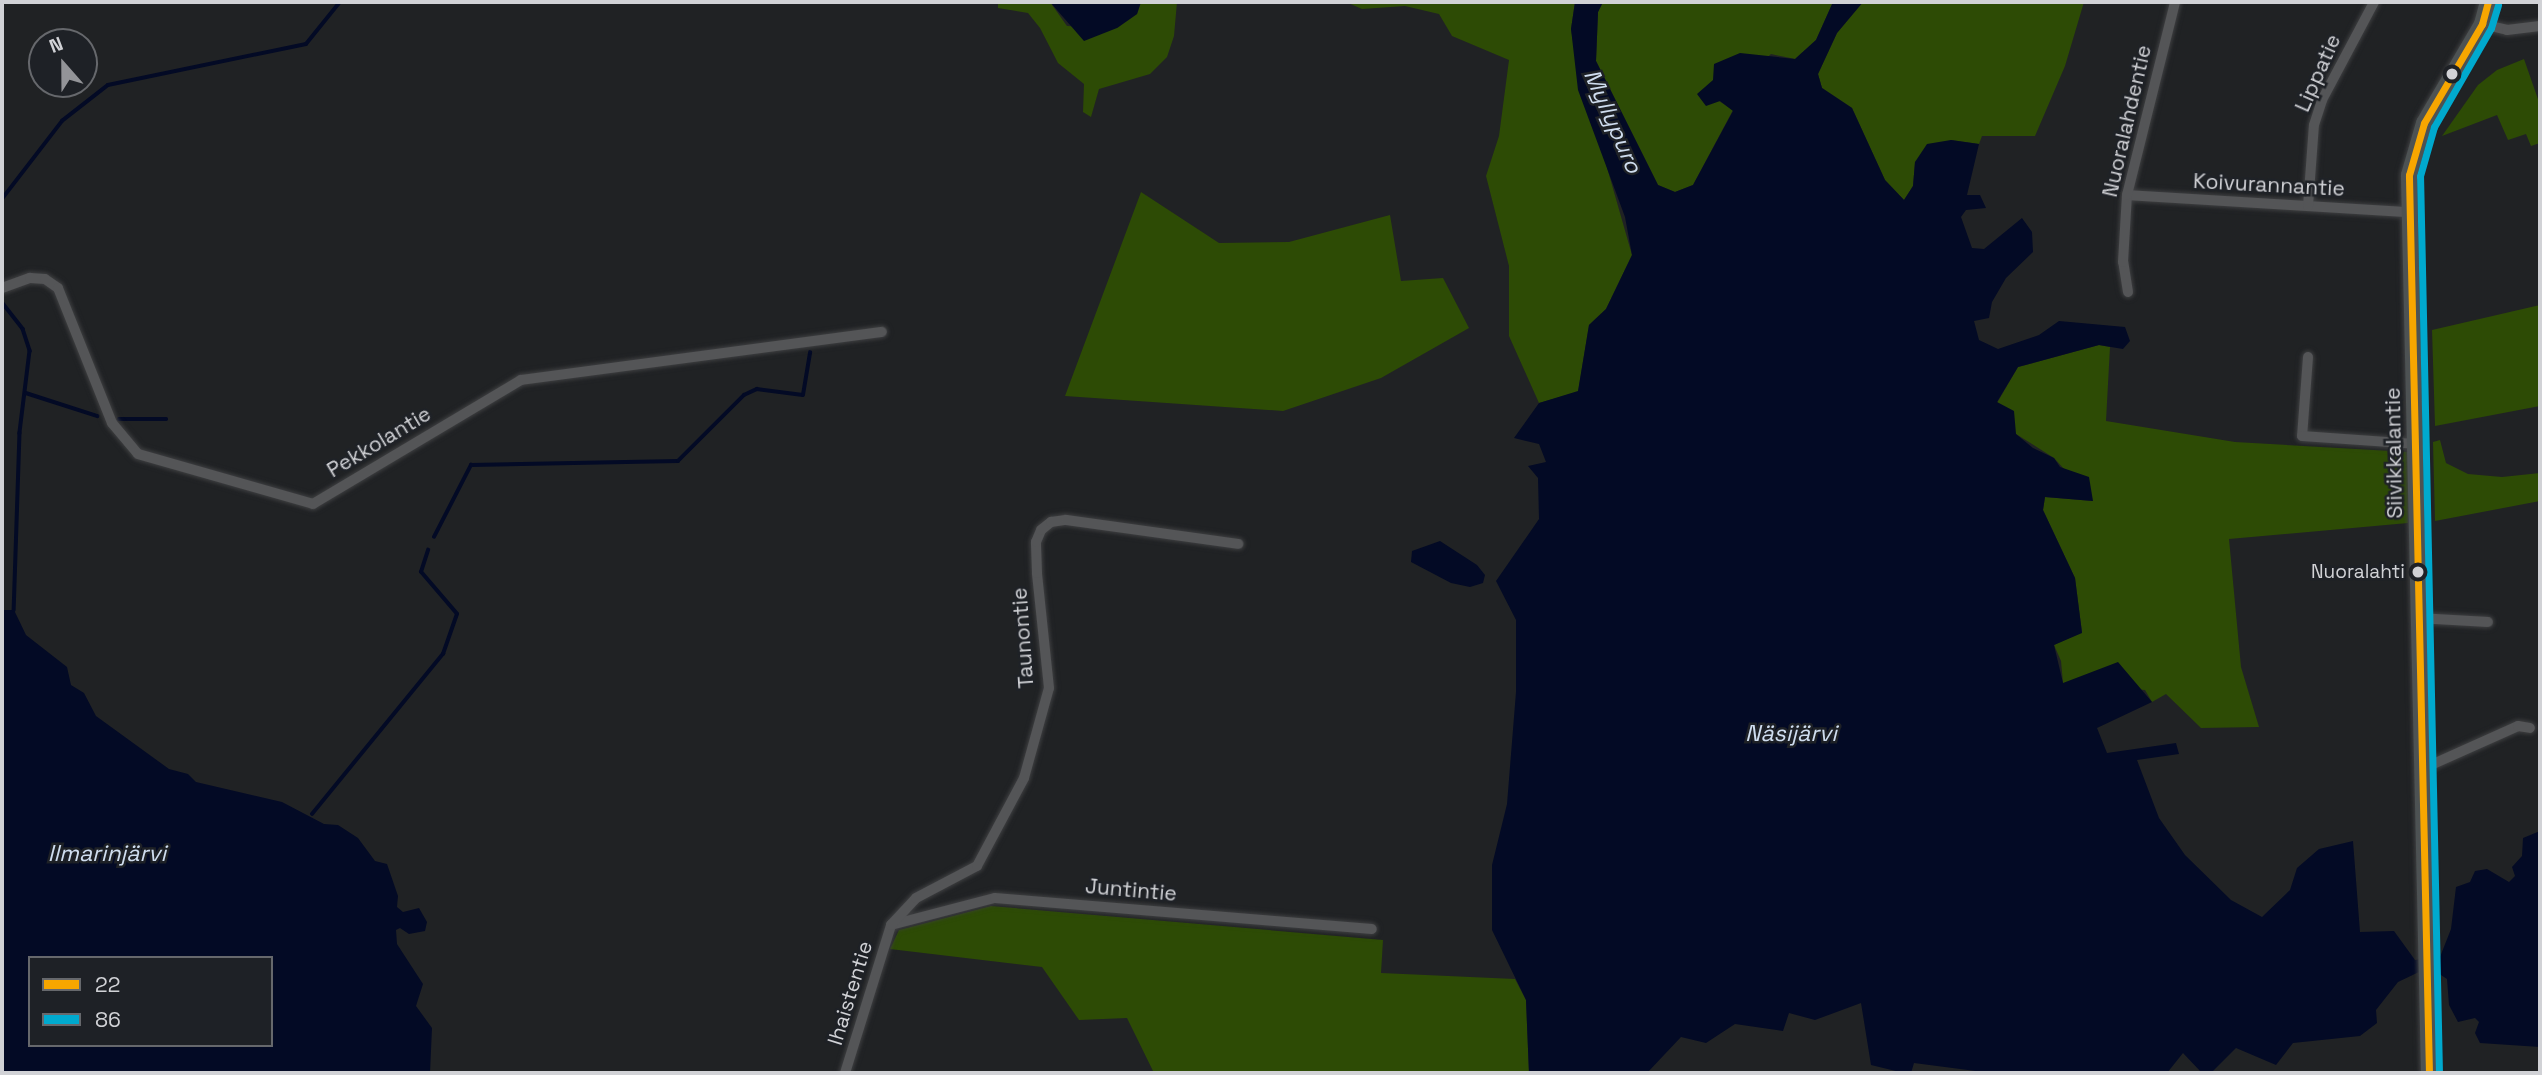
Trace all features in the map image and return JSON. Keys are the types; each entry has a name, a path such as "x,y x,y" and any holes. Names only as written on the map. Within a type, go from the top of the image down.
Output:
{"main road":[{"name":"Siivikkalantie","path":"2429,1073 2409,175 2419,134 2482,24 2488,2"}],"street":[{"name":"Nuoralahdentie","path":"2128,292 2123,262 2127,195 2175,2"},
{"name":"Lippatie","path":"2308,206 2314,125 2322,100 2374,2"},
{"path":"2482,24 2507,30 2540,26"},
{"name":"Koivurannantie","path":"2127,195 2408,212"},
{"name":"Pekkolantie","path":"2,288 30,278 44,279 58,288 112,423 138,454 313,504 521,380 882,332"},
{"path":"2308,357 2302,436 2415,444"},
{"name":"Taunontie","path":"891,925 916,898 977,866 1024,778 1049,688 1037,573 1036,542 1041,530 1051,522 1066,520 1238,544"},
{"path":"2418,618 2488,622"},
{"path":"2422,769 2518,726 2530,728"},
{"name":"Juntintie","path":"891,925 995,898 1372,929"},
{"name":"Ihaistentie","path":"845,1073 891,925"}],"green space":[{"path":"998,2 1050,2 1067,26 1117,28 1137,14 1141,2 1177,2 1174,36 1167,57 1150,74 1099,89 1091,117 1083,112 1084,84 1058,63 1040,28 1028,13 998,8"},
{"path":"1346,2 1575,2 1571,29 1576,59 1632,255 1606,309 1589,325 1578,392 1539,403 1509,336 1509,266 1486,176 1499,136 1509,60 1452,36 1439,14 1405,6 1362,9"},
{"path":"1603,2 1833,2 1816,40 1795,59 1771,54 1719,101 1733,110 1693,185 1675,192 1658,185 1596,61 1598,12"},
{"path":"1863,2 2084,2 2065,66 2035,136 1982,136 1979,144 1951,140 1915,162 1913,186 1904,200 1885,180 1852,108 1822,88 1818,74 1837,33"},
{"path":"2524,59 2540,105 2540,143 2531,146 2526,134 2508,140 2497,115 2442,136 2478,85 2497,70"},
{"path":"1141,192 1219,243 1289,242 1390,215 1401,281 1443,278 1469,328 1381,378 1283,411 1065,396"},
{"path":"2540,305 2540,406 2435,426 2432,330"},
{"path":"2099,345 2110,347 2106,421 2235,442 2409,452 2408,523 2229,539 2241,667 2259,727 2201,728 2166,694 2152,702 2145,690 2063,683 2061,661 2054,645 2082,632 2075,578 2043,510 2045,497 2093,501 2054,458 2016,434 1997,403 2018,367"},
{"path":"2440,440 2446,463 2468,474 2502,477 2540,473 2540,501 2435,521 2433,442"},
{"path":"991,906 1383,940 1381,973 1515,979 1526,1000 1529,1073 1154,1073 1127,1018 1079,1020 1042,967 890,949 899,930"}],"water":[{"path":"1050,2 1141,2 1137,14 1117,28 1084,41"},
{"name":"Näsijärvi","path":"1575,2 1603,2 1598,12 1596,61 1658,185 1675,192 1693,185 1733,111 1720,101 1706,106 1697,94 1713,80 1714,64 1740,53 1795,59 1816,40 1833,2 1863,2 1837,33 1818,74 1822,88 1852,108 1885,180 1904,200 1913,186 1915,162 1927,144 1951,140 1979,144 1967,195 1980,195 1986,208 1966,210 1961,217 1972,248 1984,249 2022,218 2032,232 2033,252 2006,278 1992,302 1989,318 1974,321 1979,340 1998,349 2039,335 2059,321 2125,327 2130,341 2123,349 2099,345 2018,367 1997,402 2014,411 2016,434 2033,448 2054,458 2060,467 2089,477 2093,501 2045,497 2043,510 2075,578 2082,633 2054,645 2063,683 2118,662 2152,702 2097,728 2107,753 2176,743 2179,754 2137,760 2159,818 2185,855 2231,900 2262,917 2290,890 2297,868 2319,849 2353,841 2360,932 2394,931 2415,960 2440,957 2451,929 2456,887 2470,882 2475,871 2487,869 2509,882 2515,876 2512,867 2522,856 2523,838 2540,831 2540,1047 2480,1043 2475,1033 2479,1022 2475,1018 2458,1022 2449,1005 2447,979 2438,973 2419,972 2398,982 2376,1010 2377,1023 2360,1036 2293,1043 2276,1065 2236,1048 2213,1071 2201,1072 2183,1053 2167,1073 1991,1073 1914,1063 1911,1073 1904,1073 1871,1065 1861,1003 1815,1020 1789,1013 1783,1031 1735,1024 1706,1043 1681,1037 1647,1073 1529,1073 1526,1000 1492,930 1492,865 1507,804 1516,692 1516,620 1496,581 1539,519 1538,478 1528,466 1546,462 1539,444 1514,438 1539,403 1578,391 1589,325 1606,309 1632,255 1625,217 1578,90 1571,29"},
{"path":"1440,541 1477,565 1485,575 1483,583 1470,587 1451,583 1411,562 1412,551"},
{"name":"Ilmarinjärvi","path":"2,610 14,610 26,635 67,667 71,685 84,693 96,716 169,769 188,774 196,782 282,802 324,824 338,825 358,838 375,861 387,864 398,896 397,907 403,912 419,908 427,922 425,931 409,934 400,928 396,930 397,944 423,984 416,1006 432,1028 430,1073 2,1073"}],"waterway":[{"path":"2,199 62,121 108,85 306,44 340,2"},
{"path":"2,302 23,329 30,351 20,433 14,610"},
{"path":"434,537 471,465 678,461 744,395 757,389 803,395 810,353"},
{"path":"26,393 97,416"},
{"path":"119,419 166,419"},
{"path":"312,814 443,654 457,614 421,572 428,550"}],"transit line":[{"name":"22","path":"2429,1073 2409,175 2424,123 2482,24 2488,2"},
{"name":"86","path":"2439,1073 2420,176 2434,127 2491,28 2498,5"}],"place":[{"name":"Nuoralahti","path":"2418,572"}],"water label":[{"name":"Myllypuro","path":"1613,121"}]}
